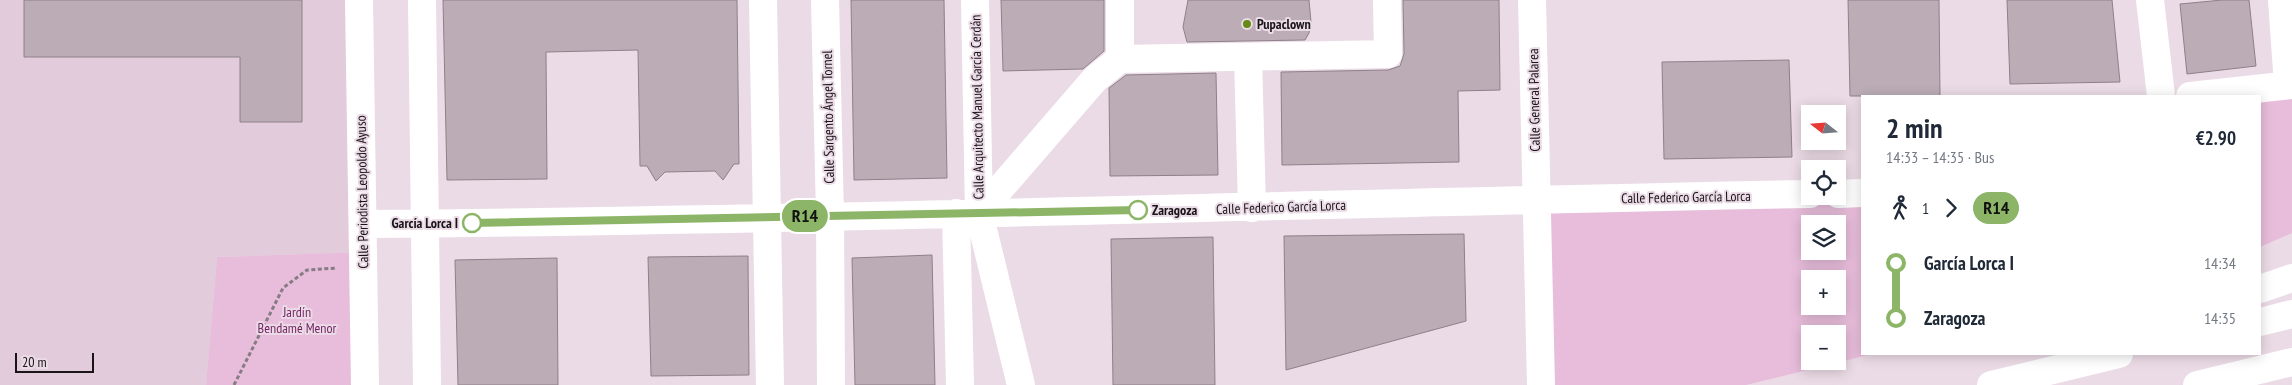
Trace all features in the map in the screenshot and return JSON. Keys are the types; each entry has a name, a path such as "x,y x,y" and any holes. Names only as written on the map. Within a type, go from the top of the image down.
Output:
{"main road":[{"name":"Calle Periodista Leopoldo Ayuso","path":"359,0 365,385"},
{"path":"422,0 427,385"},
{"path":"763,0 770,385"},
{"name":"Calle Sargento Ángel Tornel","path":"825,0 830,216 831,385"},
{"name":"Calle Arquitecto Manuel García Cerdán","path":"968,213 975,0"},
{"path":"1120,0 1120,59"},
{"path":"960,385 968,213 1095,79 1120,59 1388,54 1387,0"},
{"name":"Calle General Palarea","path":"1532,0 1540,385"},
{"path":"2150,0 2161,95"},
{"path":"2199,95 2290,85 2282,0"},
{"path":"1248,57 1252,208"},
{"name":"Calle Federico García Lorca","path":"363,224 1252,208 1536,199 1801,194"},
{"path":"1846,194 1861,194"},
{"path":"968,213 1021,385"},
{"path":"2261,289 2292,278"},
{"path":"2261,322 2292,314"},
{"path":"1991,385 2083,359 2112,355"},
{"path":"2197,385 2292,362"}],"path":[{"path":"234,385 283,288 307,270 364,266"}],"shaded area":[{"path":"0,0 359,0 364,252 217,257 206,385 0,385"}],"green space":[{"path":"2292,85 2292,233 2261,247 2261,96"},
{"path":"1861,193 1861,355 1868,355 1846,360 1846,325 1801,325 1801,370 1807,370 1746,385 1541,385 1536,199 1801,196 1801,205 1846,205 1846,195"},
{"name":"Jardín Bendamé Menor","path":"364,252 365,385 206,385 217,257"}],"building":[{"path":"24,0 302,0 302,122 240,122 240,57 24,57"},
{"path":"443,0 737,0 739,164 734,164 723,180 715,171 665,172 656,181 647,166 640,166 638,50 546,52 547,179 447,180"},
{"path":"851,0 944,0 947,178 854,180"},
{"path":"1001,0 1104,0 1104,51 1083,69 1003,71"},
{"name":"Pupaclown","path":"1188,0 1309,0 1311,22 1309,33 1305,40 1187,42 1183,27"},
{"path":"1403,0 1499,0 1500,90 1458,91 1459,162 1282,165 1281,72 1388,70 1400,66 1404,54"},
{"path":"1848,0 1939,0 1940,95 1850,96"},
{"path":"2007,0 2112,0 2120,82 2010,84"},
{"path":"2222,0 2249,0 2256,66 2187,74 2180,4"},
{"path":"1789,60 1792,157 1664,159 1662,62"},
{"path":"1216,73 1218,175 1110,176 1109,88 1126,75"},
{"path":"1464,234 1466,321 1286,370 1284,236"},
{"path":"1213,237 1215,385 1113,385 1111,239"},
{"path":"932,255 935,385 855,385 852,258"},
{"path":"748,256 749,375 651,376 648,257"},
{"path":"557,258 558,385 458,385 455,260"}],"bus line":[{"name":"R14","path":"472,223 1138,210"}],"place":[{"name":"Pupaclown","path":"1247,24"},
{"name":"Zaragoza","path":"1138,210"},
{"name":"García Lorca I","path":"472,223"}]}
